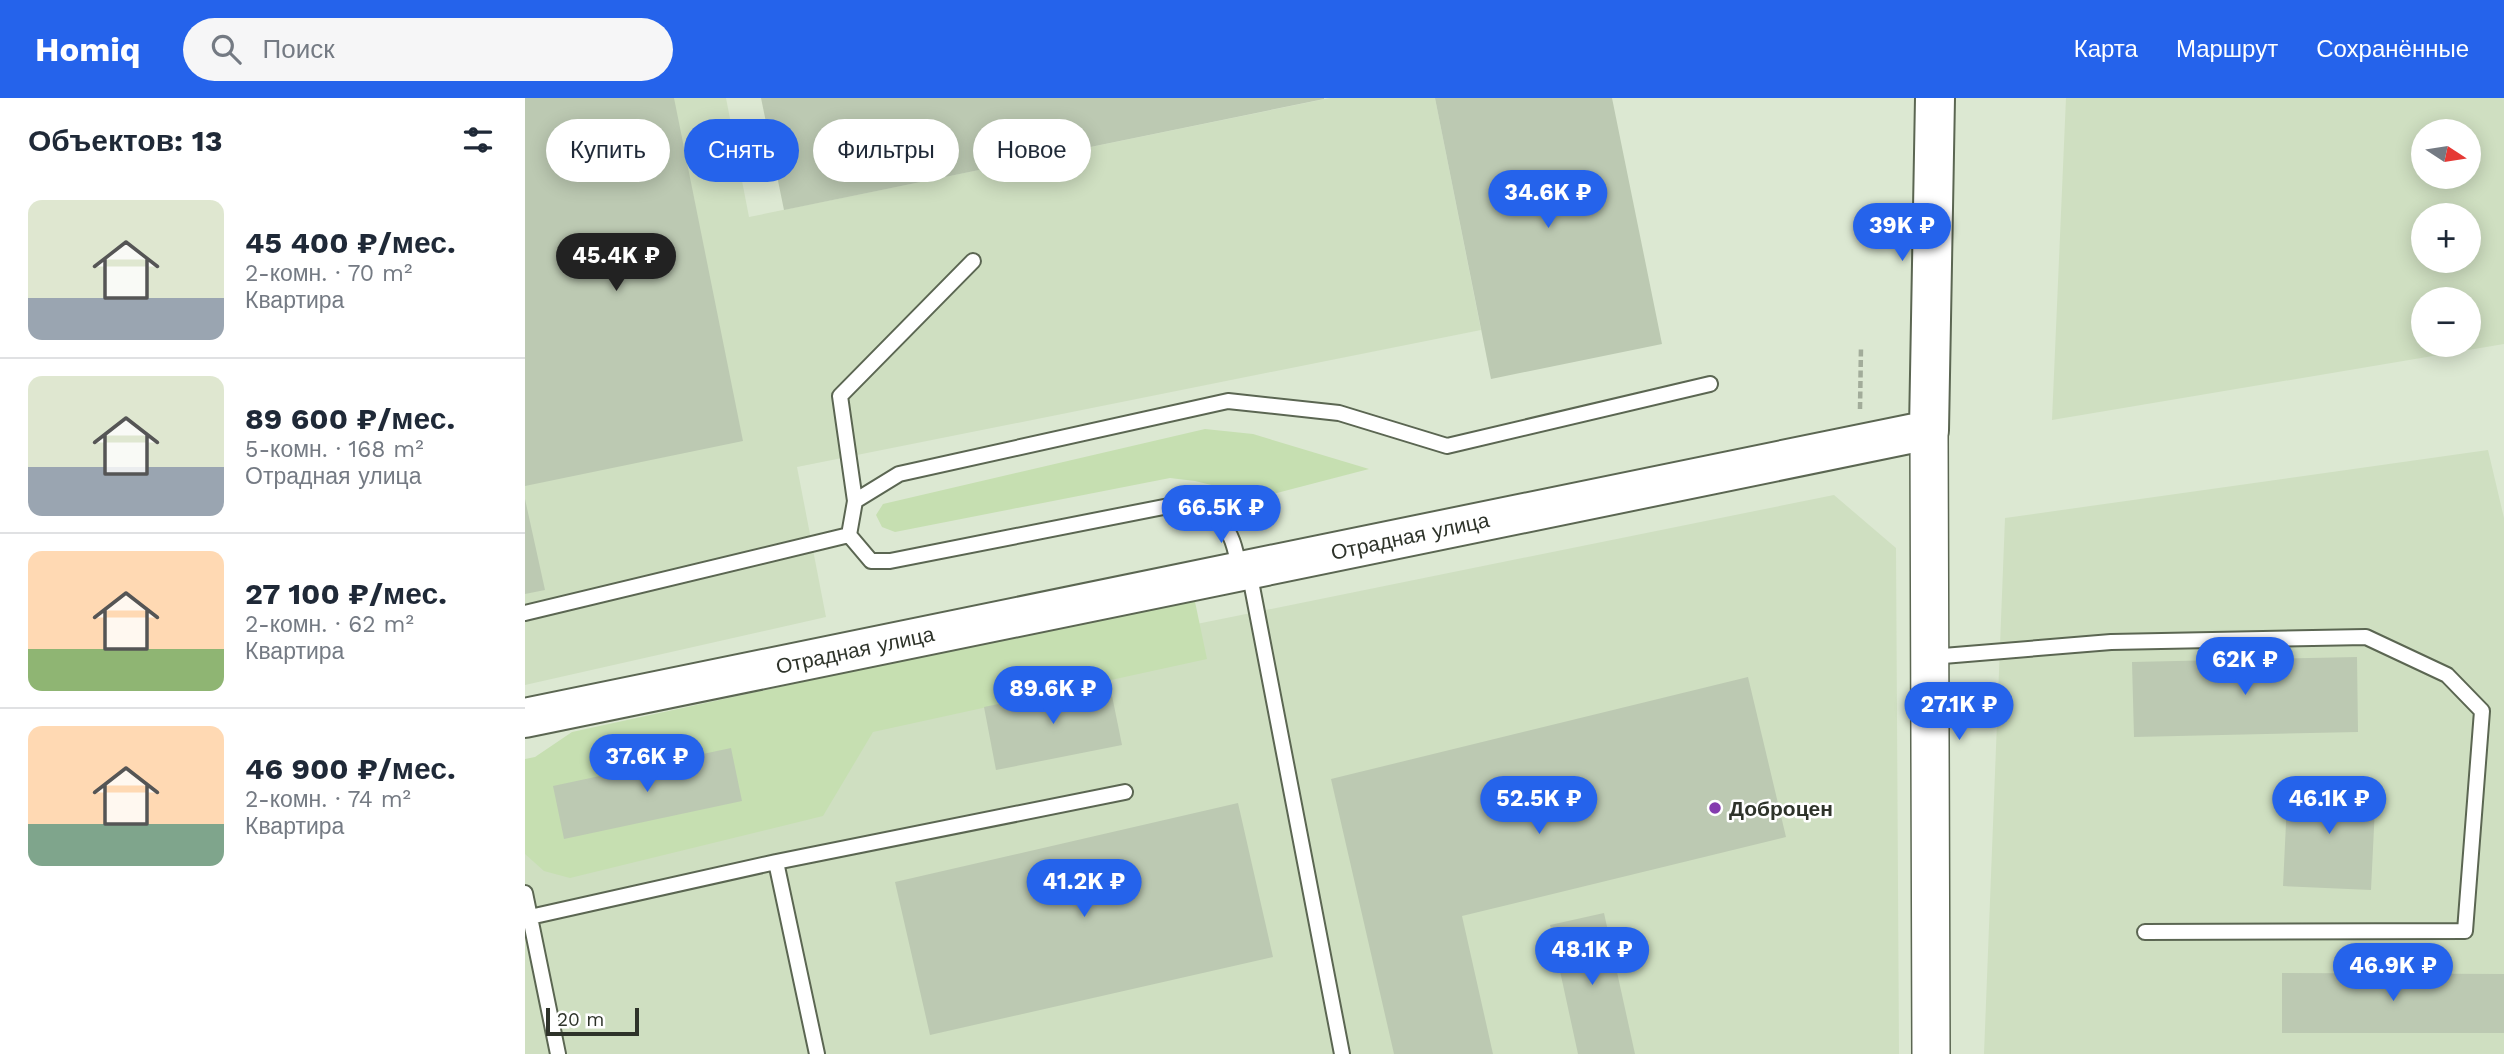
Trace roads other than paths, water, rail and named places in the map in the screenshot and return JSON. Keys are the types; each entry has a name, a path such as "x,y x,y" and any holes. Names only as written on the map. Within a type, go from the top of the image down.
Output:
{"main road":[{"path":"1929,430 1935,98"},
{"name":"Отрадная улица","path":"525,718 1929,430"}],"street":[{"path":"1929,430 1931,1054"}],"lane":[{"path":"849,535 855,501 840,396 973,261"},
{"path":"855,501 899,474 1228,401 1339,413 1447,446 1710,384"},
{"path":"849,535 871,561 890,561 1179,504 1212,514 1233,538 1244,570 1342,1054"},
{"path":"525,613 849,535"},
{"path":"1930,657 2111,642 2366,637 2447,674 2482,711 2465,931 2145,932"},
{"path":"530,917 776,862 1125,792"},
{"path":"776,862 817,1054"},
{"path":"525,893 558,1054"}],"place":[{"name":"Доброцен","path":"1715,808"}]}
